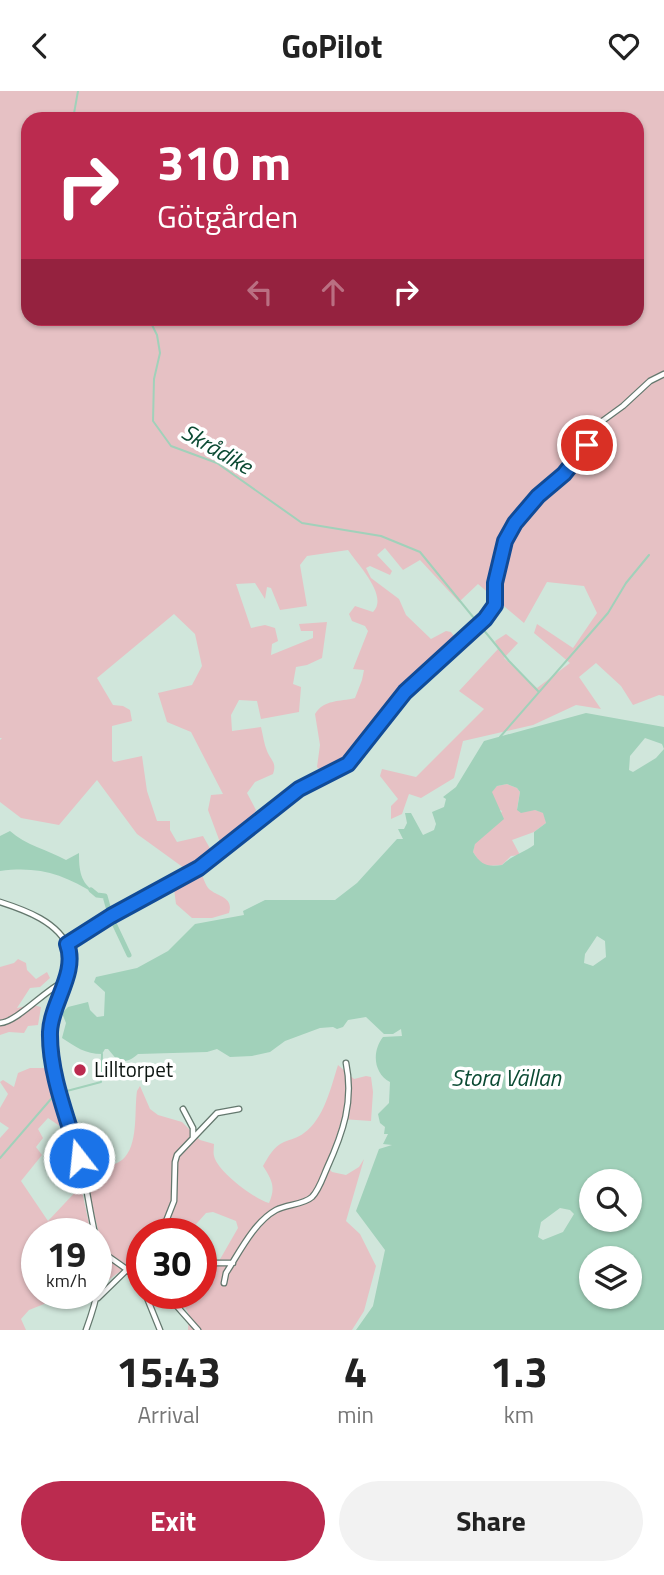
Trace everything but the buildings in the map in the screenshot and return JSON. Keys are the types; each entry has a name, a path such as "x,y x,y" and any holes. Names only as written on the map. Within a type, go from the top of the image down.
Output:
{"street":[{"path":"67,944 111,916 199,868 299,789 348,764 405,692 483,622 495,605 495,583 505,541 527,507 572,465 601,422 623,407 650,381 664,374"},
{"path":"0,902 47,923 67,944 71,959 52,1017 50,1041 92,1218"},
{"path":"0,1023 11,1021 49,989 64,982"},
{"path":"224,1283 226,1273 255,1230 272,1213 289,1204 309,1199 317,1188 346,1119 349,1096 346,1063"},
{"path":"183,1109 193,1128 193,1137"},
{"path":"169,1218 176,1193 175,1162 183,1147 217,1112 239,1109"},
{"path":"112,1259 126,1269 112,1284"},
{"path":"217,1263 233,1263"},
{"path":"86,1330 94,1309"},
{"path":"151,1309 160,1330"},
{"path":"179,1309 198,1330"}],"shaded area":[{"path":"0,91 664,91 664,696 659,695 633,705 621,686 596,663 579,677 601,709 576,705 533,725 463,741 454,778 421,798 409,794 402,814 391,819 391,806 398,799 380,776 382,769 416,777 484,709 459,691 498,649 495,641 506,634 518,643 504,658 537,688 570,663 534,633 537,624 573,648 597,613 584,586 547,582 524,623 478,584 459,602 420,560 403,570 385,548 377,555 392,571 390,575 370,566 366,568 371,578 399,599 406,615 431,639 446,631 451,632 456,639 399,696 357,749 332,770 322,772 317,767 320,745 315,714 328,703 355,698 364,670 353,669 368,631 365,626 352,621 349,614 355,606 373,612 377,605 375,589 348,550 307,556 300,565 307,606 280,610 271,588 267,587 265,599 255,583 236,584 251,628 265,625 275,628 278,641 272,644 271,655 313,638 313,631 301,631 299,624 327,622 322,658 296,667 293,684 301,687 299,712 261,719 257,701 239,700 231,715 232,731 261,727 274,767 273,774 255,782 247,793 256,810 250,821 221,845 208,810 211,795 223,794 191,732 167,722 158,693 192,685 202,666 195,634 174,614 97,678 113,705 130,710 132,721 112,726 112,760 114,762 142,756 147,791 157,821 170,821 170,830 177,842 203,836 212,852 184,868 137,834 97,780 59,825 21,818 0,802"},
{"path":"507,784 520,792 517,809 544,813 546,823 534,832 512,840 520,855 511,856 502,865 488,866 481,864 473,852 475,843 494,827 502,811 498,809 491,792 497,786"},
{"path":"201,874 209,889 227,900 229,913 212,918 192,918 176,904 174,889 183,881"},
{"path":"18,959 26,963 27,970 36,979 47,972 50,978 40,987 30,988 17,1008 32,1005 41,1007 38,1025 28,1026 24,1033 9,1032 0,1035 0,967"},
{"path":"338,1065 354,1079 371,1077 371,1121 342,1119 327,1166 332,1172 346,1175 359,1167 364,1159 346,1221 360,1234 376,1266 364,1311 352,1330 188,1330 189,1315 186,1309 217,1309 217,1265 238,1228 236,1221 213,1212 206,1213 202,1218 126,1218 126,1266 112,1277 112,1218 95,1218 85,1174 118,1162 127,1154 135,1128 137,1091 140,1086 150,1109 158,1115 182,1122 200,1140 214,1144 214,1156 229,1177 269,1203 272,1184 263,1166 277,1146 302,1135 311,1127 326,1102"},
{"path":"30,1068 48,1068 67,1131 48,1118 38,1129 43,1138 36,1147 42,1155 21,1181 46,1218 21,1218 21,1309 32,1309 21,1319 26,1330 0,1330 0,1138 9,1128 0,1122 0,1108 8,1094 0,1082 3,1080 14,1087 18,1073"},
{"path":"81,1186 88,1218 51,1218"}],"water":[{"name":"Stora Vällan","path":"586,713 664,727 664,749 664,1330 356,1330 373,1306 385,1250 356,1211 379,1149 392,1145 383,1144 388,1134 384,1134 385,1127 380,1123 378,1114 389,1103 390,1082 380,1073 376,1055 383,1037 402,1036 401,1029 393,1034 384,1034 366,1017 348,1020 343,1027 337,1029 320,1028 285,1041 270,1052 252,1056 230,1057 217,1049 207,1052 138,1054 124,1061 118,1061 108,1049 102,1054 91,1053 62,1038 66,1023 62,1013 68,1007 88,1002 90,1010 97,1017 104,1016 105,992 94,982 96,977 137,968 168,951 195,924 244,915 243,911 265,900 335,900 357,883 397,839 403,839 398,829 404,829 407,823 405,813 411,813 423,835 434,830 436,824 432,812 444,807 446,799 443,797 456,787 484,741","holes":["645,738 662,744 664,749 656,758 633,772 629,770 630,756","507,784 517,788 520,792 517,810 521,813 535,810 543,813 546,823 534,832 534,845 497,866 482,862 473,852 475,844 504,819 492,792 497,786","597,936 605,941 606,957 593,966 584,963 585,954","560,1208 570,1210 574,1214 563,1232 543,1240 538,1237 541,1222"]},
{"path":"10,831 30,844 66,860 79,853 82,876 97,895 50,873 0,871 0,836"}],"waterway":[{"name":"Skrådike","path":"74,112 78,91"},
{"path":"152,326 160,353 154,379 153,421 171,446 217,463 302,523 381,536 420,552 509,661 538,691"},
{"path":"500,737 608,613 626,583 649,555"},
{"path":"91,890 97,895 105,896 110,914"},
{"path":"112,919 129,955"},
{"path":"0,1158 51,1099 63,1092 101,1082 102,1054"}],"place":[{"name":"Lilltorpet","path":"80,1070"}],"route":[{"path":"79,1158 50,1041 52,1017 70,962 67,944 79,939 111,916 199,868 309,782 345,767 405,692 485,619 495,605 495,583 505,541 515,523 527,507 564,474 587,445"}]}
